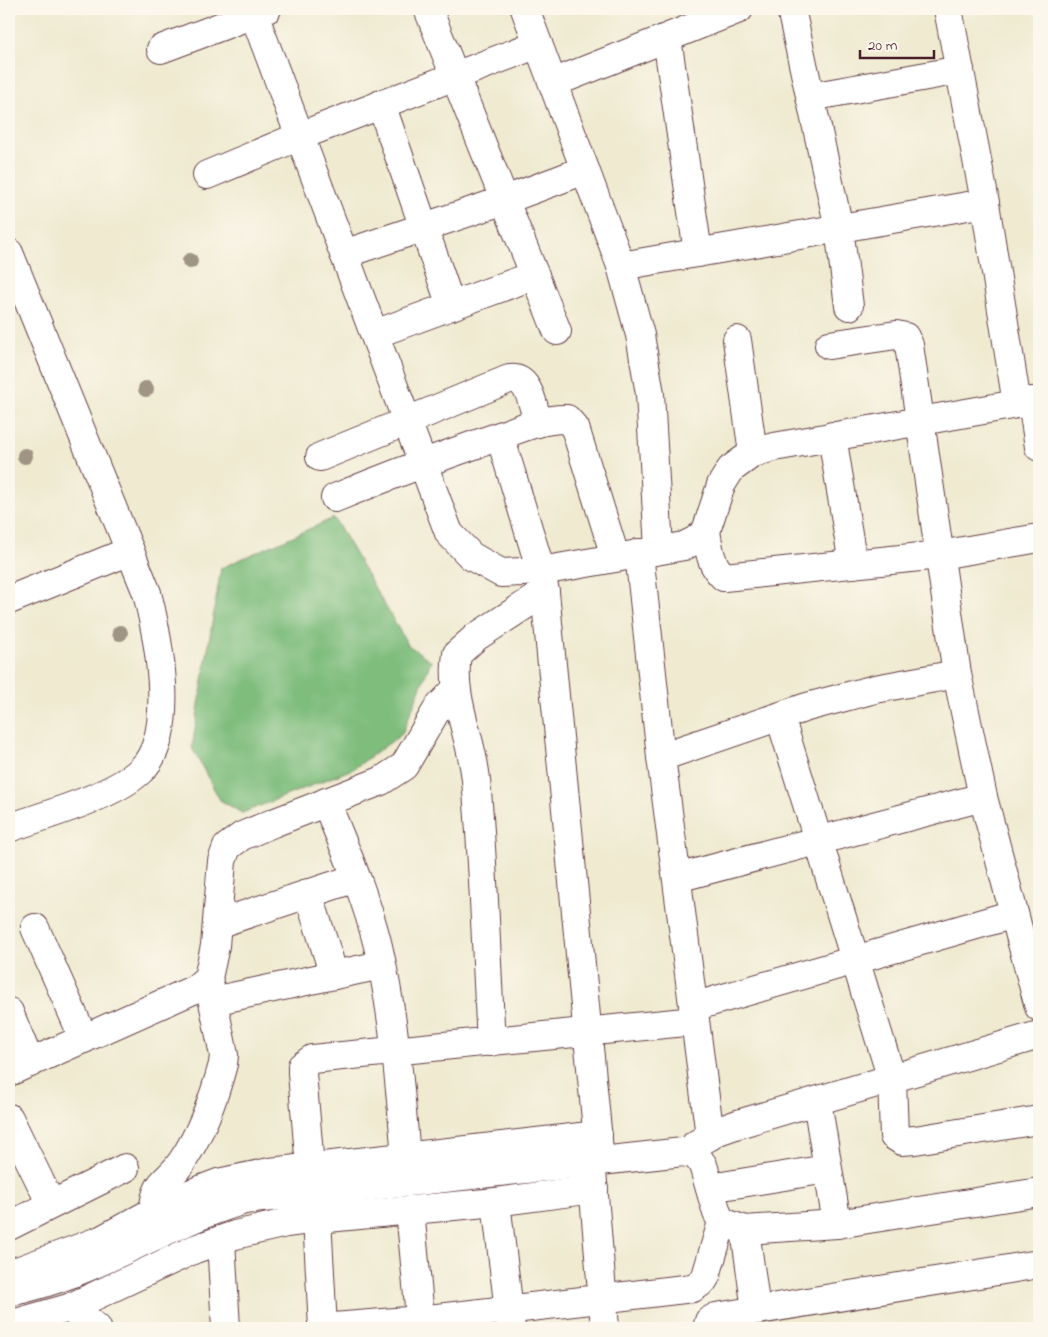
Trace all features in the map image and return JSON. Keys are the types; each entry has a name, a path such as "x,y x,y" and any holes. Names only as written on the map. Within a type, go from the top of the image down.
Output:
{"street":[{"path":"428,9 557,331"},
{"path":"525,9 621,266 640,335 650,394 638,553 661,757 710,1136"},
{"path":"553,83 739,9"},
{"path":"791,9 838,228 849,306"},
{"path":"948,9 985,203 1039,447"},
{"path":"161,49 258,10 300,136 449,533 471,556 501,573 543,582"},
{"path":"667,38 698,253"},
{"path":"207,175 300,136 538,44"},
{"path":"810,97 960,70"},
{"path":"381,104 451,306"},
{"path":"344,254 505,200 585,170"},
{"path":"621,266 985,203"},
{"path":"9,252 147,593 157,634 162,685 162,720 153,752 142,770 105,794 9,828"},
{"path":"374,334 535,275"},
{"path":"829,345 896,334 905,337 909,345 957,674 983,797 1039,1007"},
{"path":"737,340 753,452"},
{"path":"320,457 509,379 517,378 523,382 528,390 538,423"},
{"path":"1029,402 832,436 753,452 731,469 721,485 706,531 712,562 716,570 724,577 940,555 1039,538"},
{"path":"335,498 423,462 554,418 567,418 576,428 638,553"},
{"path":"500,436 543,582 588,1033 590,1155 605,1328"},
{"path":"832,436 853,564"},
{"path":"492,1042 476,778 456,689 454,672 457,654 543,582 638,553 684,546 696,540 706,531"},
{"path":"9,600 130,551"},
{"path":"661,757 806,707 875,689 957,674"},
{"path":"154,1212 158,1188 182,1162 201,1127 223,1064 224,1055 210,989 222,861 227,847 242,836 381,782 404,766 438,708 456,689"},
{"path":"780,717 892,1079 894,1136 902,1141 1039,1120"},
{"path":"676,878 983,797"},
{"path":"326,802 356,878 377,945 396,1051 406,1157"},
{"path":"217,924 356,878"},
{"path":"308,894 334,975"},
{"path":"310,1167 302,1066 312,1059 588,1033 694,1014 856,960 1014,914"},
{"path":"35,928 84,1039"},
{"path":"9,1012 20,1068 195,989 210,989 334,975 381,965"},
{"path":"683,1152 710,1136 738,1124 1039,1035"},
{"path":"817,1101 837,1224"},
{"path":"9,1118 51,1204"},
{"path":"9,1272 20,1270 101,1240 178,1198 218,1183 270,1172 406,1157 683,1152 696,1155 700,1160 717,1213 734,1226 756,1310"},
{"path":"9,1292 39,1286 102,1262 198,1216 244,1200 590,1155"},
{"path":"9,1226 125,1168"},
{"path":"710,1188 827,1169"},
{"path":"9,1325 58,1316 195,1249 221,1240 286,1223 496,1202 594,1189"},
{"path":"734,1226 837,1224 1039,1192"},
{"path":"496,1202 510,1319"},
{"path":"410,1210 420,1324"},
{"path":"317,1219 322,1328 510,1319 602,1300 692,1288 699,1286 706,1276 734,1226"},
{"path":"221,1240 226,1328"},
{"path":"707,1328 709,1321 716,1317 1039,1264"},
{"path":"58,1316 97,1328"}],"green space":[{"path":"334,518 408,645 431,661 402,734 353,769 242,813 220,800 192,748 221,568"}]}
